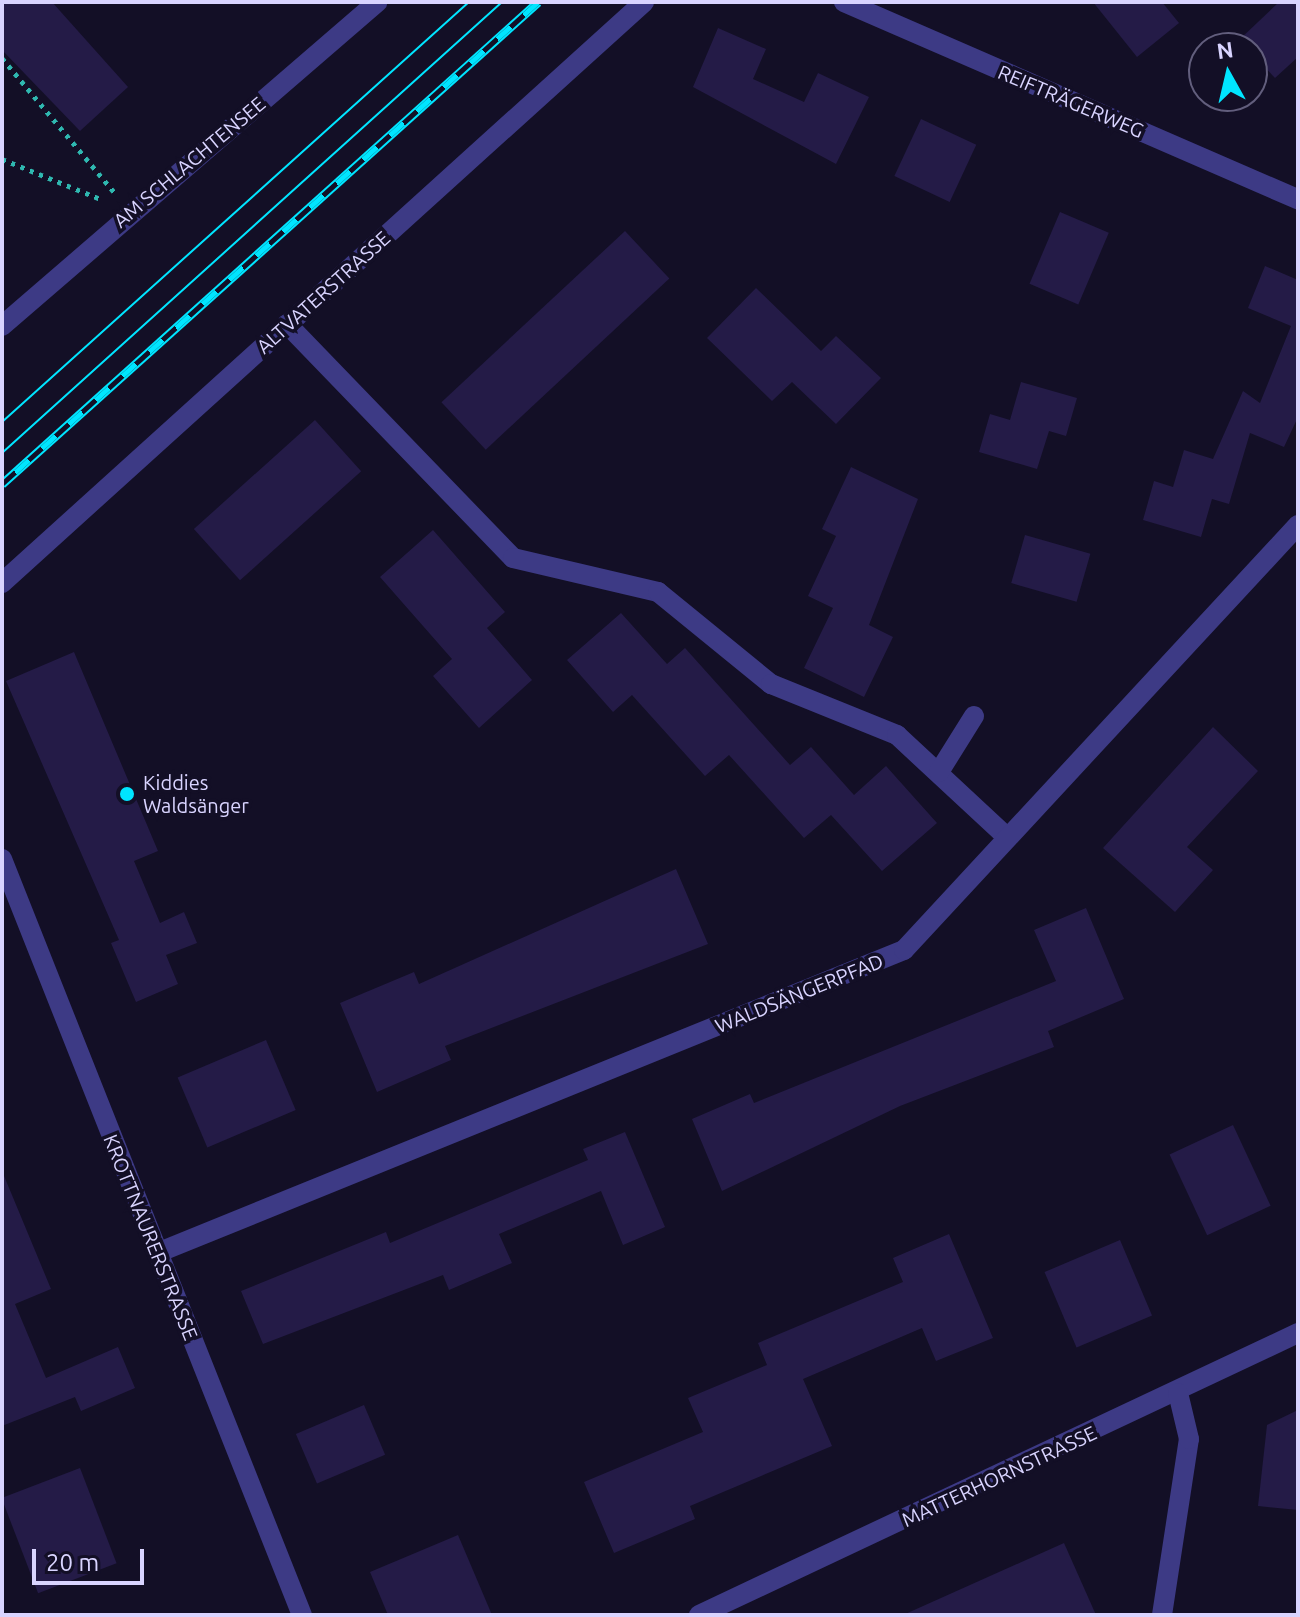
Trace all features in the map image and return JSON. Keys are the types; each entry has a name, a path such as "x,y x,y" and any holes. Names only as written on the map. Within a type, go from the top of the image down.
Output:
{"street":[{"name":"AM SCHLACHTENSEE","path":"2,326 130,211 378,2"},
{"name":"ALTVATERSTRASSE","path":"2,583 644,2"},
{"name":"REIFTRÄGERWEG","path":"844,2 1298,199"},
{"path":"287,324 513,558 658,592 771,684 897,735 1008,838"},
{"name":"WALDSÄNGERPFAD","path":"157,1253 904,950 1298,525"},
{"path":"939,772 974,716"},
{"name":"KROTTNAURERSTRASSE","path":"2,859 302,1615"},
{"name":"MATTERHORNSTRASSE","path":"699,1615 1178,1393 1298,1333"},
{"path":"1162,1615 1189,1439 1178,1393"}],"path":[{"path":"2,58 130,211"},
{"path":"2,159 130,211"}],"building":[{"path":"2,2 52,2 128,87 80,131 2,50"},
{"path":"1093,2 1162,2 1179,23 1137,57"},
{"path":"1279,2 1298,2 1298,57 1275,78 1268,71 1268,32 1247,32"},
{"path":"718,28 766,49 753,79 804,102 818,73 869,97 836,164 693,87"},
{"path":"921,119 976,145 950,202 894,176"},
{"path":"1060,212 1109,233 1078,305 1030,284"},
{"path":"625,231 669,279 486,450 441,402"},
{"path":"1265,266 1298,280 1298,417 1284,447 1250,433 1229,504 1212,499 1201,537 1143,520 1154,481 1173,487 1184,450 1213,459 1243,391 1260,403 1291,326 1248,308"},
{"path":"756,288 821,351 836,336 881,378 836,424 792,382 772,401 707,338"},
{"path":"1021,382 1077,398 1066,436 1049,431 1037,469 979,452 990,414 1010,420"},
{"path":"315,420 361,471 240,580 194,529"},
{"path":"851,467 918,499 869,625 893,637 864,697 804,668 833,608 808,596 836,536 822,529"},
{"path":"433,530 505,612 487,628 532,680 479,728 433,676 452,659 380,577"},
{"path":"1025,535 1090,554 1077,602 1011,583"},
{"path":"621,613 667,664 685,648 790,765 811,747 854,795 886,766 937,823 882,871 831,815 804,838 729,755 705,776 632,695 613,712 567,660"},
{"path":"74,652 158,851 134,861 160,923 184,912 197,943 166,955 178,984 136,1002 111,943 119,940 6,681"},
{"path":"1213,727 1258,771 1187,847 1213,870 1175,912 1103,848"},
{"path":"676,869 708,944 445,1046 451,1060 377,1092 340,1003 414,972 419,984"},
{"path":"1086,908 1124,999 1048,1031 1054,1047 900,1106 722,1191 692,1119 750,1094 754,1103 1056,981 1034,930"},
{"path":"266,1040 296,1110 207,1147 178,1078"},
{"path":"1233,1125 1271,1206 1207,1235 1170,1155"},
{"path":"625,1132 665,1227 623,1245 601,1191 499,1234 512,1263 449,1290 443,1275 263,1344 241,1291 386,1232 390,1243 588,1160 583,1149"},
{"path":"2,1171 51,1289 15,1304 46,1378 118,1347 135,1388 81,1411 75,1397 2,1426"},
{"path":"949,1234 993,1338 936,1361 922,1328 803,1379 832,1446 690,1506 695,1519 614,1553 584,1482 703,1432 688,1398 767,1365 758,1343 903,1282 893,1258"},
{"path":"1120,1240 1152,1315 1077,1348 1045,1272"},
{"path":"364,1405 385,1455 317,1484 296,1434"},
{"path":"1298,1410 1298,1510 1258,1506 1267,1425"},
{"path":"80,1468 117,1563 38,1593 2,1498"},
{"path":"458,1535 492,1615 388,1615 370,1572"},
{"path":"1064,1543 1096,1615 903,1615"}],"tram line":[{"path":"2,422 469,2"},
{"path":"2,453 502,2"}],"railway":[{"path":"2,484 538,2"}],"place":[{"name":"Kiddies Waldsänger","path":"127,794"}]}
